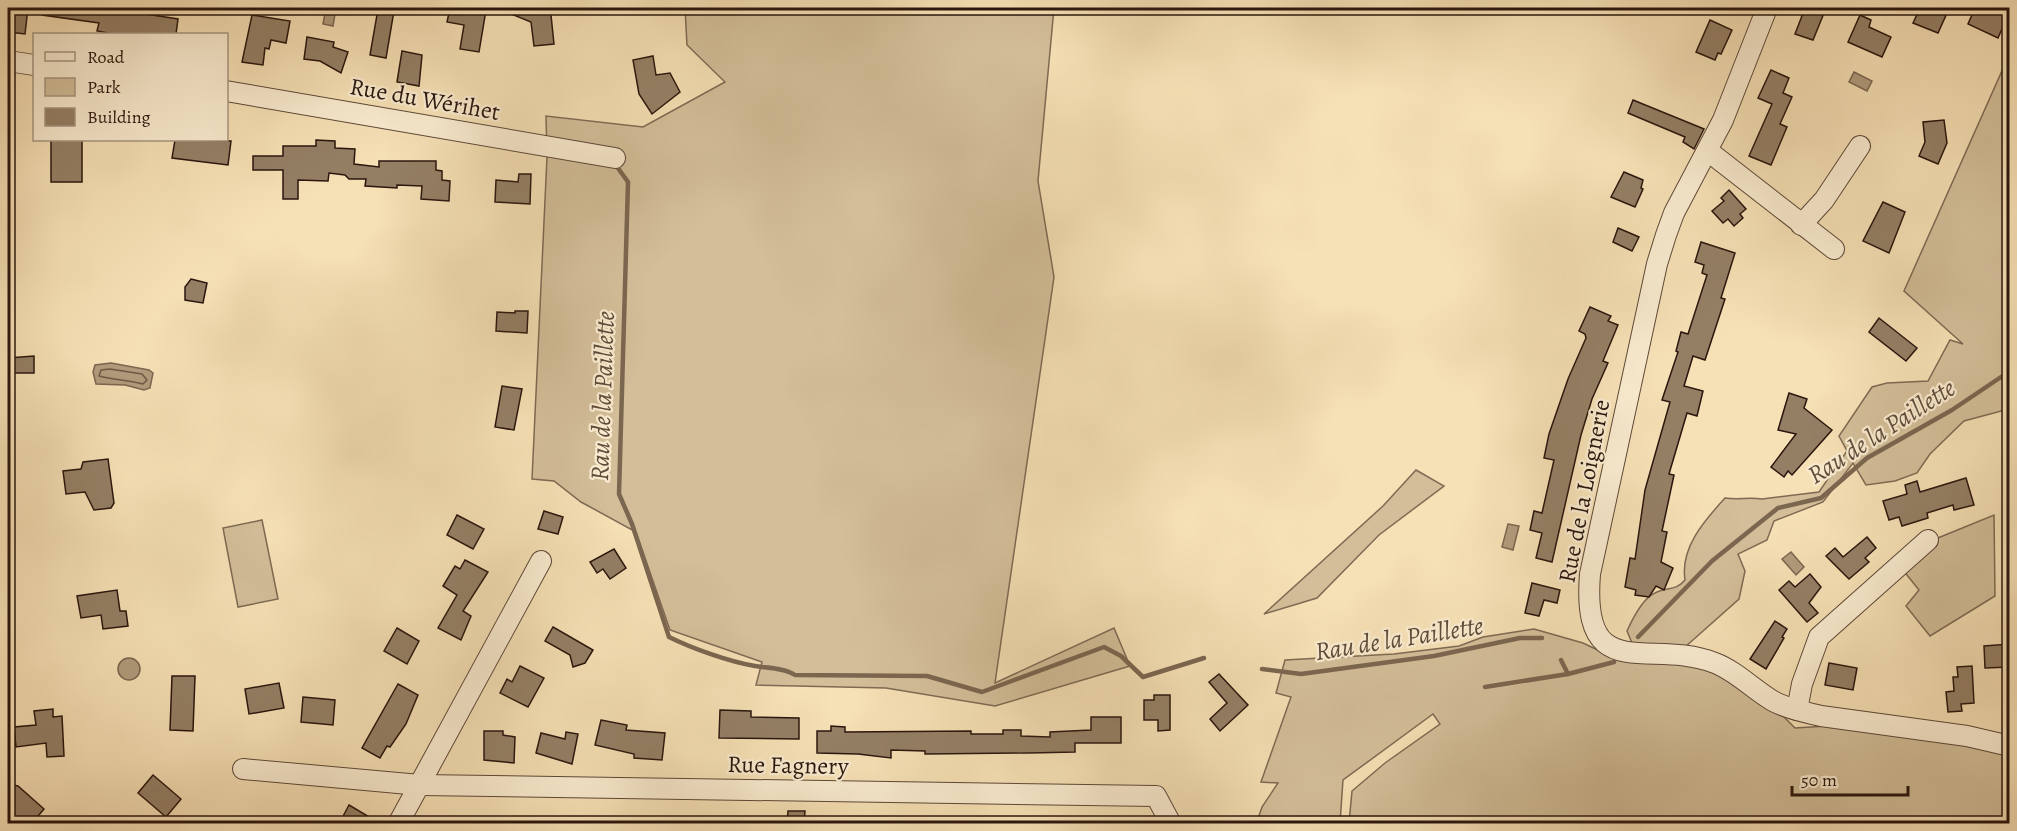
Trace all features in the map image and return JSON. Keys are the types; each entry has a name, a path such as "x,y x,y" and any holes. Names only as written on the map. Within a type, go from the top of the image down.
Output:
{"street":[{"name":"Rue de la Loignerie","path":"1767,8 1733,97 1708,151 1674,213 1657,264 1590,574 1588,598 1590,614 1601,639 1615,649 1630,654 1700,657 1719,665 1776,703 1797,710 1821,716 1968,736 2010,746"},
{"path":"8,61 33,65"},
{"name":"Rue du Wérihet","path":"228,91 615,158"},
{"path":"1801,225 1824,200 1860,146"},
{"path":"1708,151 1834,249"},
{"path":"1797,710 1805,674 1819,637 1928,540"},
{"path":"398,824 541,561"},
{"name":"Rue Fagnery","path":"243,770 420,785 1156,796 1171,824"}],"green space":[{"path":"685,8 1054,8 1038,181 1054,277 995,683 1114,628 1130,666 995,706 886,688 756,685 762,662 670,630 636,532 581,502 554,481 532,479 547,157 546,116 643,127 725,82 687,45"},
{"path":"2009,55 2009,409 1964,421 1930,454 1917,473 1895,481 1866,485 1853,463 1823,502 1774,521 1767,540 1738,554 1745,571 1739,599 1685,647 1632,643 1627,631 1638,610 1651,596 1659,591 1678,586 1685,580 1684,568 1690,546 1709,516 1725,498 1762,499 1819,492 1847,451 1839,436 1872,387 1887,383 1928,381 1950,340 1963,344 1904,291"},
{"path":"1416,470 1444,486 1379,535 1317,598 1264,614 1383,506"},
{"path":"1994,515 1995,596 1930,636 1906,606 1919,590 1903,570 1933,540"},
{"path":"262,520 278,599 238,607 223,528"},
{"path":"1534,629 1583,643 1621,661 1695,661 1721,670 1777,710 1795,728 1827,726 2009,751 2009,823 1349,823 1352,791 1385,763 1440,724 1433,714 1343,780 1340,823 1256,824 1262,807 1278,783 1261,782 1291,697 1276,693 1285,660 1394,654 1459,646 1483,637"}],"water":[{"path":"326,8 336,8 333,26 323,24"},
{"path":"1854,72 1872,81 1867,91 1849,82"},
{"path":"111,363 149,370 153,373 150,388 144,390 125,385 96,384 93,372 95,365"},
{"path":"1508,524 1519,526 1513,550 1502,547"},
{"path":"1791,552 1804,567 1796,575 1782,559"},
{"path":"129,658 137,661 140,669 137,677 129,680 121,677 118,669 121,661"}],"building":[{"path":"12,8 28,8 25,34 9,32"},
{"path":"43,8 107,8 178,19 176,33 108,33 97,31 99,23 42,15"},
{"path":"450,8 486,10 479,52 460,49 464,25 447,22"},
{"path":"496,8 554,8 551,15 554,44 534,46 531,22"},
{"path":"1805,8 1824,13 1813,40 1795,34"},
{"path":"1920,8 1936,8 1947,13 1938,33 1913,23"},
{"path":"1975,8 1996,8 2009,13 1998,38 1968,24"},
{"path":"378,9 394,11 386,58 370,55"},
{"path":"252,15 290,21 286,43 271,40 269,49 265,48 263,65 242,62"},
{"path":"1860,15 1871,20 1869,27 1891,37 1882,57 1848,42"},
{"path":"1710,20 1732,30 1721,54 1718,53 1715,60 1696,52"},
{"path":"307,37 334,42 333,47 348,52 341,73 320,61 304,59"},
{"path":"402,51 422,55 419,86 397,82"},
{"path":"653,56 656,75 670,73 680,92 652,114 639,94 633,60"},
{"path":"1771,70 1789,78 1783,93 1792,97 1780,124 1787,127 1771,165 1749,156 1772,104 1758,98"},
{"path":"1633,100 1704,129 1694,149 1683,142 1685,137 1628,113"},
{"path":"1944,120 1947,143 1938,164 1919,156 1925,142 1923,122"},
{"path":"316,140 335,141 335,148 355,149 354,164 379,167 379,161 436,161 436,170 442,171 442,180 450,181 449,201 421,199 422,186 397,185 397,188 365,186 366,179 349,179 345,175 329,173 328,181 298,180 298,199 283,199 283,170 253,170 253,156 283,156 283,146 316,146"},
{"path":"51,141 82,141 82,182 51,182"},
{"path":"175,141 231,141 228,165 172,158"},
{"path":"1624,172 1643,180 1641,188 1643,189 1635,207 1611,197"},
{"path":"519,174 531,174 530,204 495,202 496,180 518,182"},
{"path":"1729,190 1746,209 1740,214 1743,218 1734,226 1728,219 1723,223 1712,211 1724,201 1721,198"},
{"path":"1883,202 1905,212 1889,253 1863,241"},
{"path":"1618,228 1639,237 1632,251 1613,242"},
{"path":"1701,242 1735,253 1721,298 1725,299 1705,360 1693,356 1684,386 1703,391 1697,416 1687,413 1669,474 1674,475 1662,531 1667,532 1661,562 1673,568 1664,590 1656,586 1649,597 1635,595 1636,590 1625,587 1630,558 1635,559 1645,490 1670,402 1662,400 1678,352 1676,351 1681,332 1688,334 1707,275 1702,273 1704,265 1695,262"},
{"path":"191,279 207,283 203,303 185,300 185,287"},
{"path":"1590,307 1611,316 1608,321 1618,325 1603,361 1608,363 1592,399 1581,435 1552,562 1536,558 1542,533 1530,530 1534,511 1542,513 1554,460 1544,458 1549,434 1568,379 1586,338 1585,334 1579,331"},
{"path":"515,311 528,311 527,333 496,331 497,312 515,313"},
{"path":"1879,318 1917,348 1906,361 1869,332"},
{"path":"34,356 34,373 8,373 8,358"},
{"path":"502,386 522,389 514,430 495,427"},
{"path":"1789,393 1807,399 1804,408 1832,430 1792,475 1788,471 1784,477 1771,467 1796,434 1778,430"},
{"path":"108,459 114,503 111,508 94,510 85,492 66,494 63,471 81,469 83,462"},
{"path":"1966,478 1974,505 1954,510 1953,505 1927,513 1928,518 1902,526 1899,517 1889,520 1883,501 1907,494 1905,485 1917,481 1920,492"},
{"path":"544,511 563,517 558,534 538,529"},
{"path":"457,515 484,529 473,549 447,535"},
{"path":"1867,537 1876,548 1865,558 1869,562 1849,579 1826,556 1835,548 1843,557"},
{"path":"614,549 626,568 610,579 603,569 597,573 590,562"},
{"path":"465,560 488,572 463,611 471,616 461,640 438,628 457,595 443,586 455,566 460,569"},
{"path":"1810,574 1821,587 1809,603 1818,613 1807,622 1779,590 1789,581 1795,587"},
{"path":"1532,583 1560,590 1557,603 1544,600 1539,616 1525,613"},
{"path":"117,590 120,611 126,611 128,626 103,629 101,615 81,618 77,596"},
{"path":"1775,621 1787,629 1766,669 1750,659"},
{"path":"553,627 593,650 585,663 573,667 570,655 545,641"},
{"path":"397,628 419,641 407,664 384,651"},
{"path":"2010,644 2010,667 1985,668 1984,646"},
{"path":"1829,663 1857,668 1853,690 1825,685"},
{"path":"520,666 544,678 528,707 500,693 507,679 512,682"},
{"path":"1972,666 1974,703 1961,704 1962,711 1948,712 1946,692 1954,691 1953,677 1958,677 1957,667"},
{"path":"1219,674 1248,705 1220,731 1210,719 1227,703 1209,682"},
{"path":"172,676 195,676 193,731 170,730"},
{"path":"279,683 284,708 249,714 245,689"},
{"path":"398,684 418,695 406,724 380,758 362,748"},
{"path":"1154,695 1170,695 1170,730 1158,731 1158,720 1144,720 1144,700 1154,700"},
{"path":"303,697 335,700 333,725 301,722"},
{"path":"53,709 53,717 62,716 64,756 47,757 46,743 16,747 14,727 36,725 34,711"},
{"path":"720,710 751,711 751,717 799,718 799,739 719,738"},
{"path":"1091,717 1121,717 1121,743 1075,743 1075,752 925,754 925,751 891,750 891,758 817,753 817,731 831,731 831,726 845,727 845,732 971,731 971,734 1003,734 1003,730 1021,730 1021,736 1050,737 1050,732 1091,730"},
{"path":"601,720 627,725 626,730 665,733 662,760 634,758 634,754 595,745"},
{"path":"484,731 503,731 503,735 515,737 514,763 484,760"},
{"path":"566,732 578,734 572,764 536,753 541,733 565,739"},
{"path":"153,775 181,799 166,817 138,793"},
{"path":"8,784 18,786 44,809 32,823 24,817 17,824 8,824"},
{"path":"349,805 381,824 339,824"},
{"path":"788,811 805,811 804,824 787,824"}],"waterway":[{"name":"Rau de la Paillette","path":"615,164 628,182 619,494 632,524 669,637 723,658 795,675 927,676 982,692 1104,647 1121,656 1143,677 1204,658"},
{"name":"Rau de la Paillette","path":"1638,637 1712,561 1778,508 1821,498 1867,458 1952,410 2010,371"},
{"name":"Rau de la Paillette","path":"1262,669 1301,674 1434,656 1520,638 1542,638"},
{"name":"Rau de la Paillette","path":"1561,660 1568,674"},
{"name":"Rau de la Paillette","path":"1485,687 1568,674 1614,662"}]}
